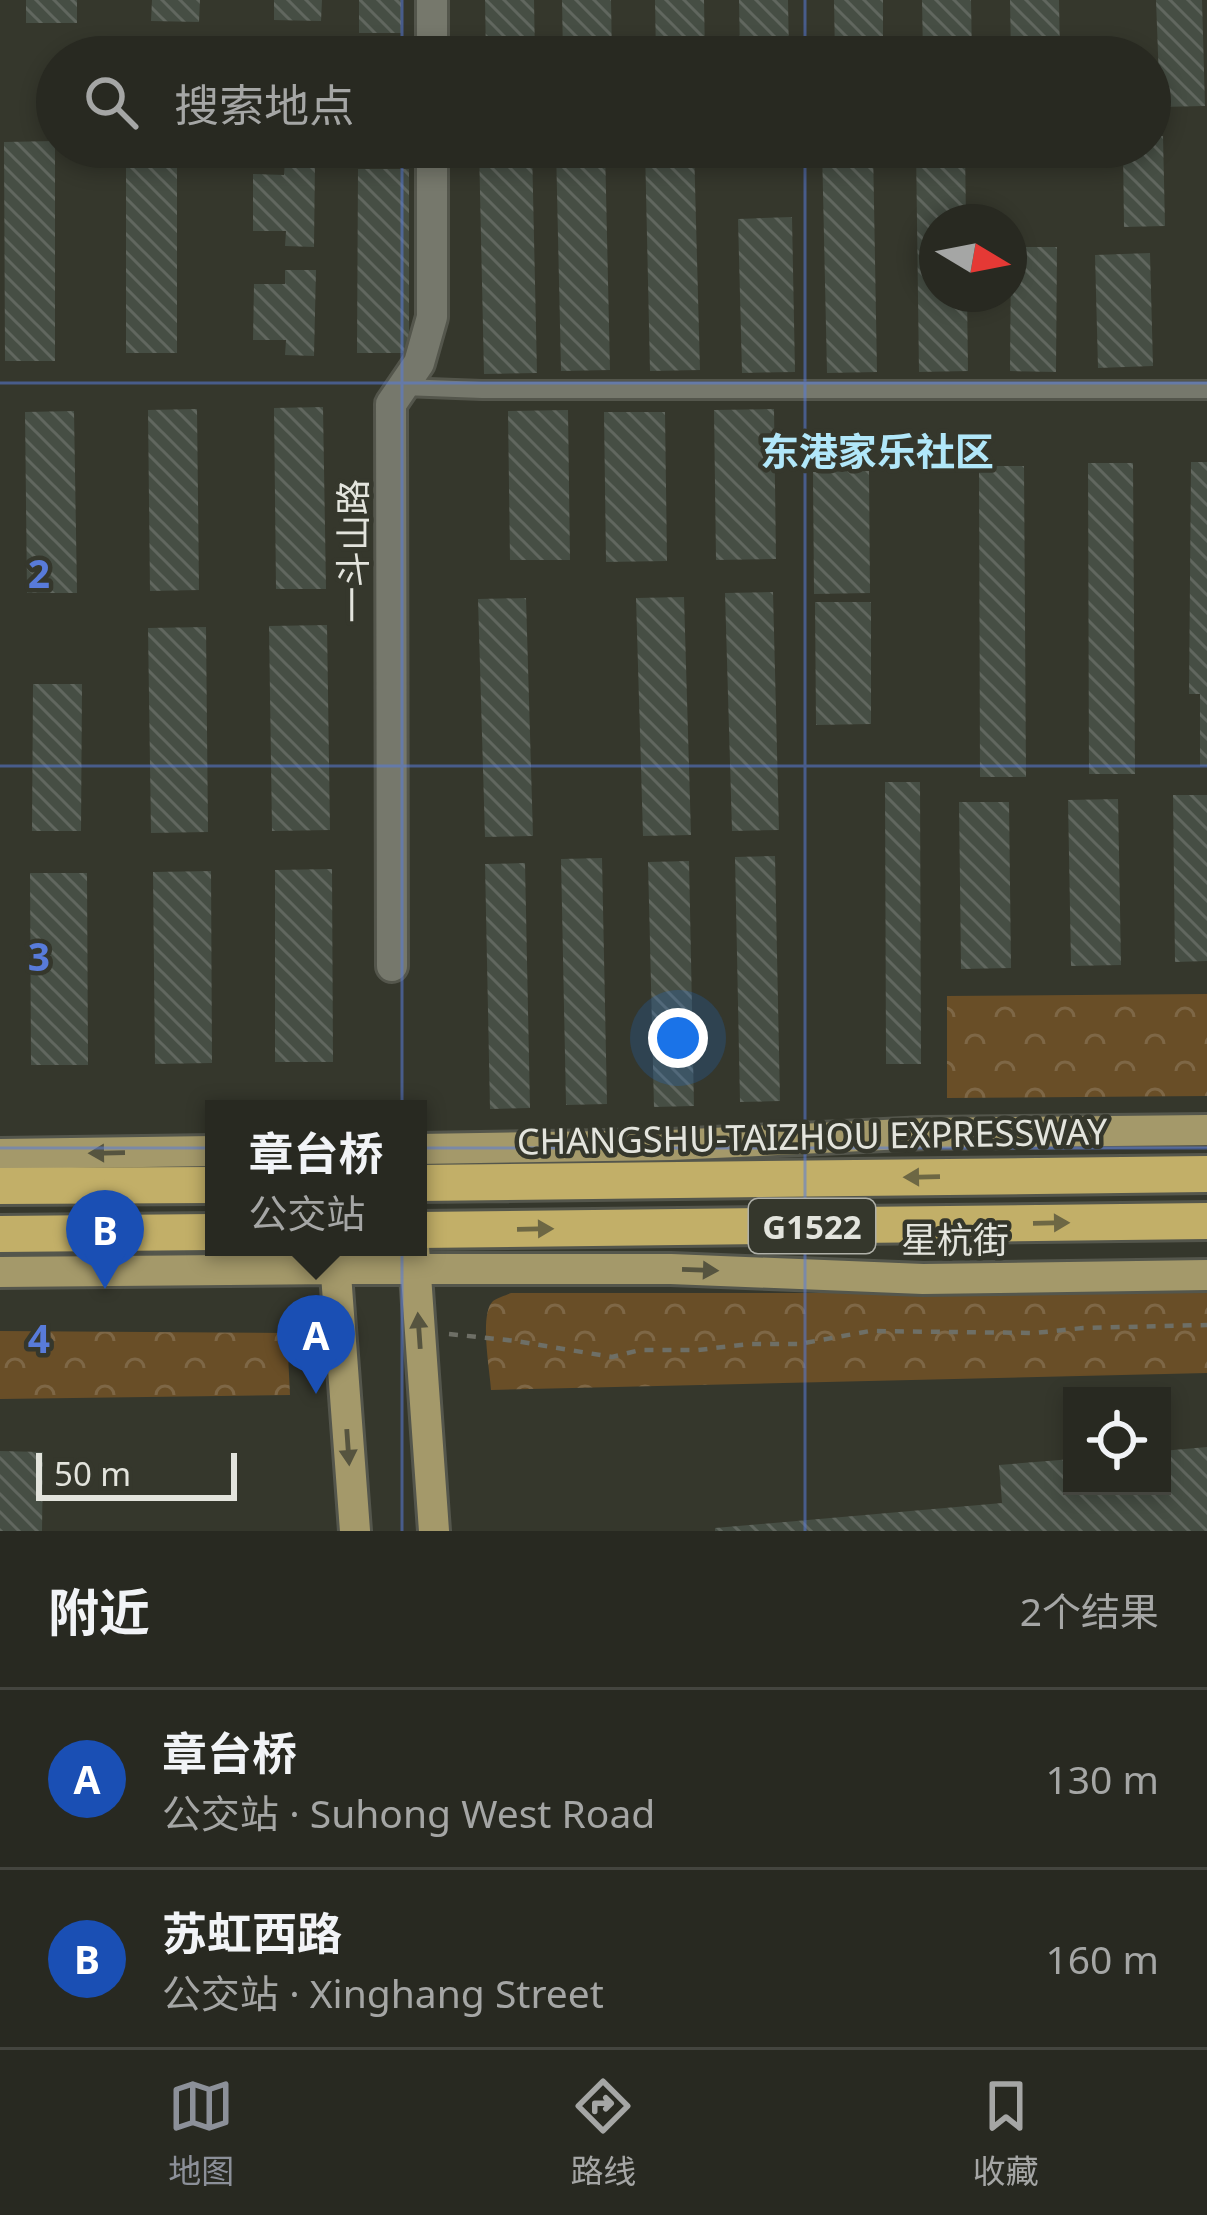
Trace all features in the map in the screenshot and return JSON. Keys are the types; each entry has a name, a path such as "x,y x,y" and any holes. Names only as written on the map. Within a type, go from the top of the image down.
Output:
{"highway":[{"name":"CHANGSHU-TAIZHOU EXPRESSWAY","path":"427,1183 1207,1174"},
{"path":"0,1186 205,1185"},
{"name":"G1522","path":"427,1230 1207,1221"},
{"path":"0,1234 205,1232"}],"main road":[{"path":"427,1149 1207,1130"},
{"path":"0,1154 205,1151"},
{"path":"334,1258 355,1531"},
{"path":"414,1258 434,1531"},
{"name":"星杭街","path":"0,1272 414,1258 940,1279 1207,1275"}],"street":[{"path":"432,0 432,36"},
{"name":"一斗山路","path":"392,966 391,404 419,364 433,317 432,168"}],"lane":[{"path":"403,387 506,391 1207,390"}],"path":[{"path":"419,1330 612,1357 640,1350 800,1344 870,1331 1058,1332 1207,1325"}],"green space":[{"path":"1207,994 1207,1096 947,1098 947,996"},
{"path":"511,1293 1207,1293 1207,1373 491,1390 486,1343 489,1308"},
{"path":"0,1331 287,1333 290,1395 0,1399"}],"building":[{"path":"26,0 77,0 77,23 26,23"},
{"path":"152,0 200,0 199,22 151,21"},
{"path":"274,0 322,0 321,21 274,20"},
{"path":"359,0 401,0 401,33 359,33"},
{"path":"485,0 534,0 535,36 486,36"},
{"path":"562,0 611,0 612,36 563,36"},
{"path":"655,0 704,0 705,36 656,36"},
{"path":"739,0 788,0 789,36 740,36"},
{"path":"834,0 883,0 883,36 835,36"},
{"path":"922,0 971,0 972,36 923,36"},
{"path":"1010,0 1059,0 1060,36 1011,36"},
{"path":"1156,0 1202,0 1205,106 1171,107 1171,36 1157,36"},
{"path":"36,141 36,168 55,168 55,361 5,361 4,142"},
{"path":"126,168 177,168 177,353 126,353"},
{"path":"284,168 315,168 314,247 285,246 286,231 253,231 253,174 284,175"},
{"path":"479,168 532,168 537,373 484,374"},
{"path":"556,168 605,168 610,370 561,371"},
{"path":"645,168 695,168 700,370 650,371"},
{"path":"822,168 873,168 877,372 827,373"},
{"path":"916,168 965,168 966,204 919,204 919,312 967,312 968,371 919,372"},
{"path":"1123,168 1164,168 1165,226 1124,227"},
{"path":"358,169 409,169 409,353 357,353"},
{"path":"792,217 795,372 742,373 738,219"},
{"path":"1027,247 1057,247 1056,372 1010,371 1010,312 1027,312"},
{"path":"1150,253 1153,366 1098,368 1095,255"},
{"path":"285,270 316,270 314,356 285,355 286,340 253,340 254,284 285,284"},
{"path":"323,407 326,589 276,589 274,408"},
{"path":"197,409 199,590 150,591 148,410"},
{"path":"774,409 776,559 716,560 714,410"},
{"path":"568,410 570,560 510,560 508,411"},
{"path":"74,411 77,593 27,593 25,412"},
{"path":"604,412 665,412 667,561 606,562"},
{"path":"1191,462 1207,462 1207,766 1200,766 1200,694 1189,694"},
{"path":"1088,463 1133,463 1135,774 1089,774"},
{"path":"979,466 1024,466 1026,777 980,777"},
{"path":"869,471 870,593 814,594 813,472"},
{"path":"773,592 779,830 732,831 725,593"},
{"path":"684,597 691,835 643,836 636,598"},
{"path":"526,598 533,836 485,837 478,599"},
{"path":"815,602 871,602 871,724 816,725"},
{"path":"327,625 330,830 272,831 269,626"},
{"path":"206,627 208,832 151,833 148,628"},
{"path":"33,684 82,684 81,831 32,831"},
{"path":"885,782 920,782 921,1064 886,1064"},
{"path":"1173,795 1207,795 1207,961 1175,962"},
{"path":"1118,799 1121,965 1071,966 1068,800"},
{"path":"959,802 1009,802 1011,968 961,969"},
{"path":"775,856 780,1101 740,1102 735,857"},
{"path":"602,858 607,1104 566,1105 561,859"},
{"path":"689,861 694,1106 654,1107 648,862"},
{"path":"525,863 530,1108 490,1109 485,864"},
{"path":"332,869 333,1062 275,1062 275,870"},
{"path":"211,871 212,1063 155,1064 153,872"},
{"path":"30,873 87,873 88,1065 31,1065"},
{"path":"1207,1447 1207,1531 715,1531 1002,1503 999,1465 1063,1460 1063,1495 1171,1495 1171,1450"},
{"path":"0,1451 43,1452 42,1531 0,1531"}],"place":[{"name":"苏虹西路","path":"105,1289"},
{"name":"章台桥","path":"316,1394"}],"district":[{"name":"东港家乐社区","path":"877,450"}]}
